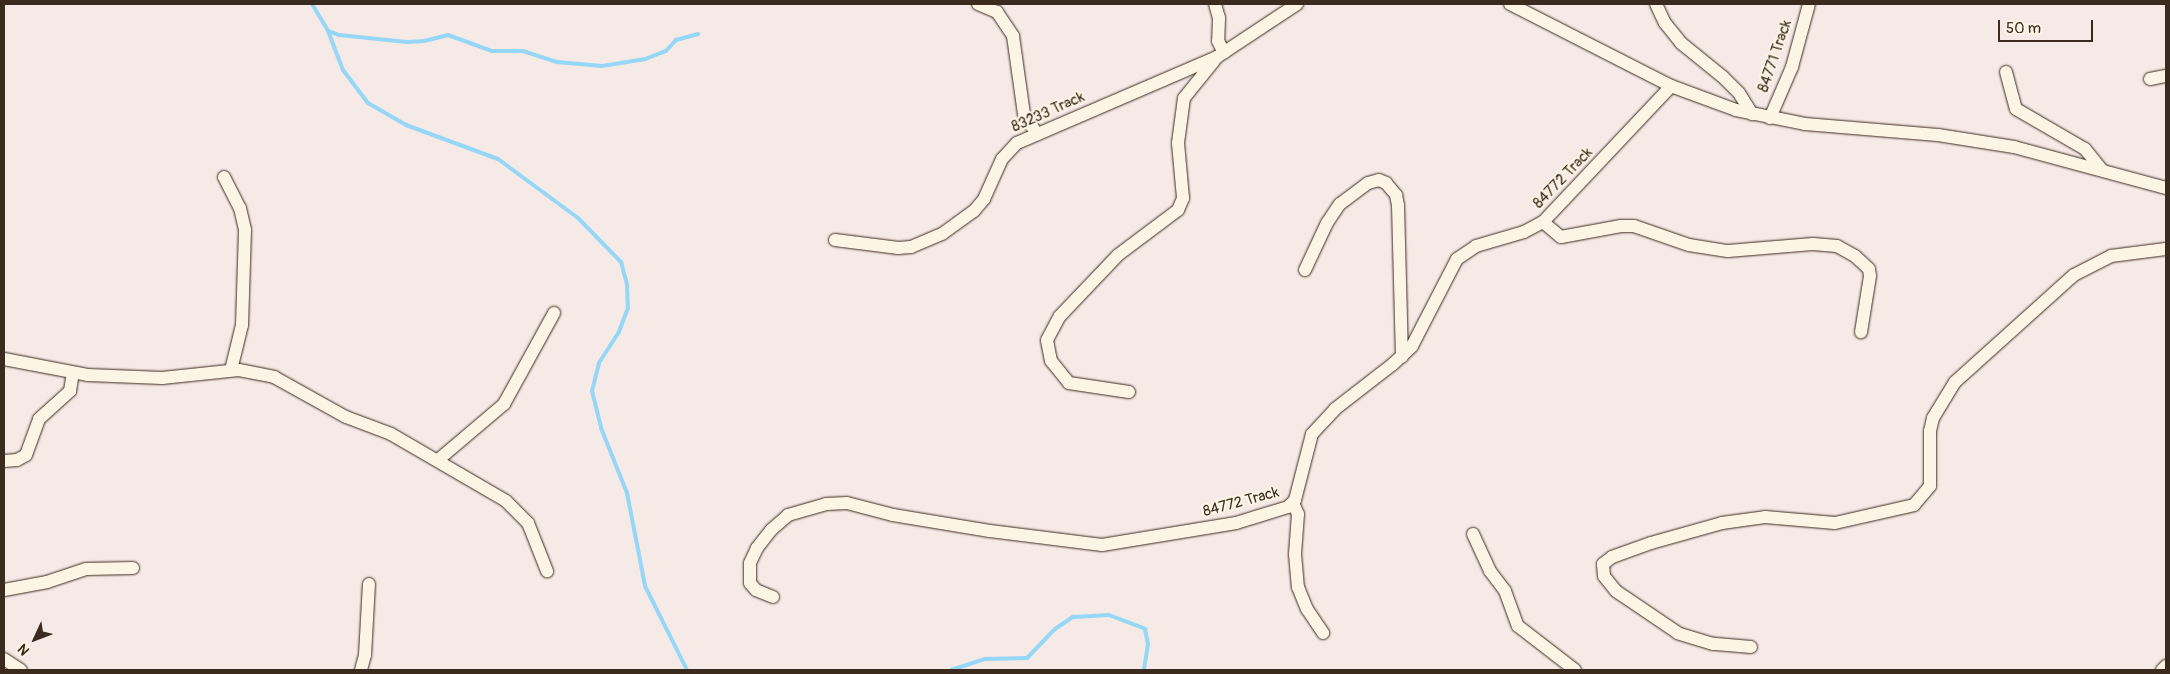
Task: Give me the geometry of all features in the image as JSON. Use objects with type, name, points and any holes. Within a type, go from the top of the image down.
[{"type":"street","points":[[978,4],[997,12],[1013,36],[1024,114],[1036,134]]},
{"type":"street","points":[[1129,392],[1069,384],[1051,360],[1047,340],[1060,316],[1118,255],[1178,210],[1183,198],[1178,143],[1184,98],[1198,76],[1220,55],[1218,41],[1219,18],[1215,4]]},
{"type":"street","name":"83233 Track","points":[[835,240],[898,248],[911,247],[942,234],[974,211],[984,199],[1009,149],[1036,134],[1220,55],[1296,4]]},
{"type":"street","points":[[1510,4],[1670,86],[1752,114],[1770,118],[1972,140],[2045,154],[2166,188]]},
{"type":"street","points":[[1656,4],[1665,23],[1681,43],[1728,82],[1752,114]]},
{"type":"street","name":"84771 Track","points":[[1770,118],[1792,67],[1809,4]]},
{"type":"street","points":[[2006,72],[2016,109],[2085,149],[2102,170]]},
{"type":"street","points":[[2150,79],[2166,76]]},
{"type":"street","name":"84772 Track","points":[[773,597],[756,590],[750,583],[750,562],[770,530],[788,515],[826,504],[847,503],[893,515],[990,531],[1116,545],[1236,523],[1282,510],[1293,503],[1312,434],[1335,409],[1402,356],[1420,334],[1457,259],[1476,246],[1524,232],[1543,222],[1670,86]]},
{"type":"street","points":[[224,177],[240,208],[246,230],[242,325],[231,370]]},
{"type":"street","points":[[1305,270],[1327,223],[1340,204],[1368,183],[1379,180],[1386,183],[1396,195],[1398,205],[1402,356]]},
{"type":"street","points":[[1543,222],[1561,238],[1634,226],[1689,245],[1728,252],[1813,244],[1837,246],[1855,256],[1869,269],[1861,332]]},
{"type":"street","points":[[1751,647],[1713,644],[1678,633],[1616,591],[1604,576],[1604,564],[1612,557],[1651,543],[1722,523],[1765,517],[1836,523],[1914,505],[1930,486],[1930,431],[1933,418],[1956,382],[2074,275],[2112,256],[2166,249]]},
{"type":"street","points":[[438,460],[504,404],[554,313]]},
{"type":"street","points":[[4,359],[73,374],[162,378],[231,370],[274,377],[327,408],[391,434],[496,494],[518,511],[535,534],[548,571]]},
{"type":"street","points":[[4,461],[17,460],[26,455],[39,419],[70,390],[73,374]]},
{"type":"street","points":[[1293,503],[1298,514],[1295,554],[1298,587],[1307,609],[1322,633]]},
{"type":"street","points":[[1473,534],[1490,571],[1505,591],[1518,626],[1575,670]]},
{"type":"street","points":[[4,590],[47,582],[86,569],[133,568]]},
{"type":"street","points":[[361,670],[365,655],[369,584]]},
{"type":"street","points":[[4,659],[21,670]]},
{"type":"street","points":[[2162,670],[2166,666]]},
{"type":"waterway","points":[[312,4],[328,31],[343,70],[368,103],[406,125],[498,159],[578,218],[621,262],[627,285],[628,308],[619,332],[599,363],[592,391],[601,428],[627,493],[645,586],[687,670]]},
{"type":"waterway","points":[[328,31],[339,35],[407,42],[424,41],[448,35],[492,51],[523,51],[557,62],[602,66],[645,59],[666,51],[676,40],[698,34]]},
{"type":"waterway","points":[[951,670],[985,659],[1027,658],[1055,629],[1073,617],[1109,615],[1145,629],[1148,644],[1144,670]]}]
